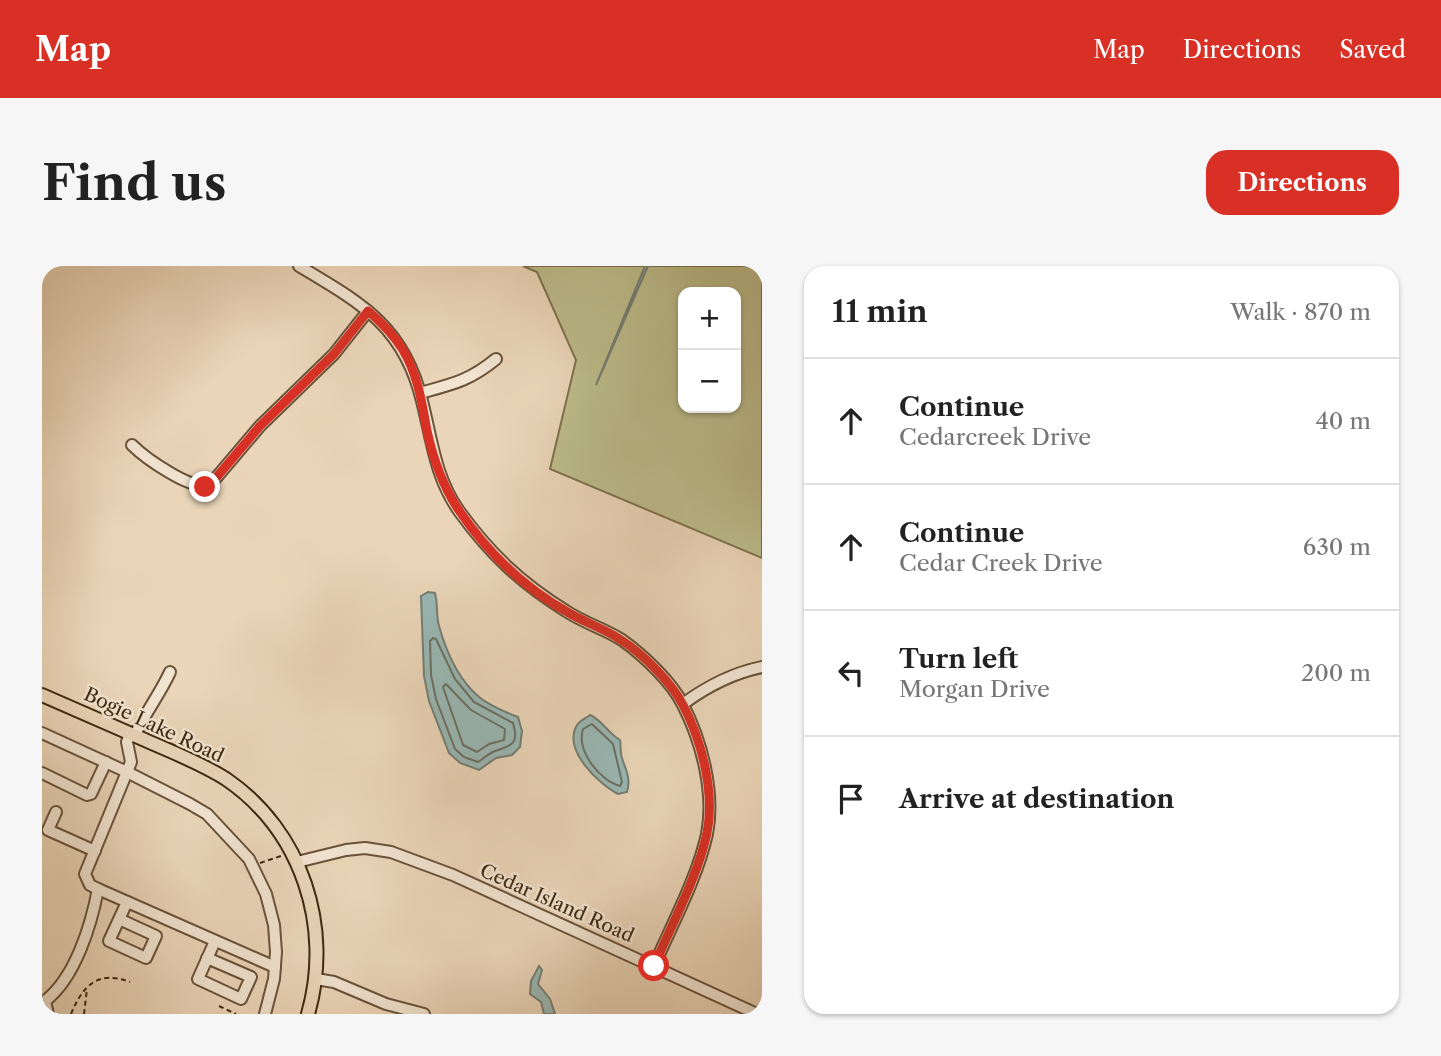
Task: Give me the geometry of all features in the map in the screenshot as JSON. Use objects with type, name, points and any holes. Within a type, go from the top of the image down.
[{"type":"main road","name":"Bogie Lake Road","points":[[42,695],[198,764],[232,784],[266,816],[295,857],[310,894],[317,944],[316,979],[308,1014]]},
{"type":"street","points":[[299,266],[358,302],[384,326],[403,350],[420,393],[440,475],[457,507],[484,545],[516,576],[568,612],[622,640],[664,678],[683,704],[699,745],[708,790],[707,833],[691,879],[654,966]]},
{"type":"street","points":[[132,446],[144,457],[201,486],[210,485],[260,426],[334,354],[368,311]]},
{"type":"street","points":[[420,393],[462,382],[477,375],[496,359]]},
{"type":"street","points":[[683,704],[741,671],[762,667]]},
{"type":"street","points":[[170,672],[162,691],[127,742],[131,762],[85,874],[90,885],[98,889],[275,967]]},
{"type":"street","points":[[42,733],[127,772],[207,814],[241,850],[266,894],[274,925],[275,967],[272,992],[265,1014]]},
{"type":"street","points":[[42,773],[88,795],[91,794],[106,762]]},
{"type":"street","points":[[56,812],[48,830],[95,850]]},
{"type":"street","name":"Cedar Island Road","points":[[295,857],[365,848],[391,852],[418,861],[757,1014]]},
{"type":"street","points":[[48,1014],[43,999],[57,991],[67,978],[93,914],[98,889]]},
{"type":"street","points":[[119,919],[127,902]]},
{"type":"street","points":[[207,958],[251,977],[242,999],[198,979],[207,958],[215,941]]},
{"type":"street","points":[[316,979],[334,982],[386,1004],[424,1014]]},
{"type":"path","points":[[252,866],[295,857]]},
{"type":"path","points":[[71,1014],[87,988],[95,981],[115,977],[130,982]]},
{"type":"path","points":[[84,1014],[87,988]]},
{"type":"path","points":[[219,1006],[236,1014]]},
{"type":"green space","points":[[523,266],[762,266],[762,558],[550,469],[576,360],[537,272]]},
{"type":"water","points":[[645,266],[648,266],[596,385]]},
{"type":"water","points":[[428,592],[435,593],[442,636],[449,655],[465,682],[483,700],[518,717],[522,731],[520,747],[512,755],[496,758],[479,770],[460,763],[449,753],[429,701],[424,676],[421,596]]},
{"type":"water","points":[[590,715],[620,740],[621,756],[628,779],[627,792],[618,794],[601,783],[578,755],[574,735],[578,724]]},
{"type":"water","points":[[539,966],[542,970],[538,984],[550,999],[555,1014],[544,1014],[541,1002],[530,994],[531,981]]},
{"type":"route","points":[[205,487],[210,485],[260,426],[334,354],[368,311],[384,326],[403,350],[415,377],[440,475],[457,507],[484,545],[516,576],[568,612],[622,640],[664,678],[683,704],[699,745],[708,790],[707,833],[691,879],[654,966]]}]
